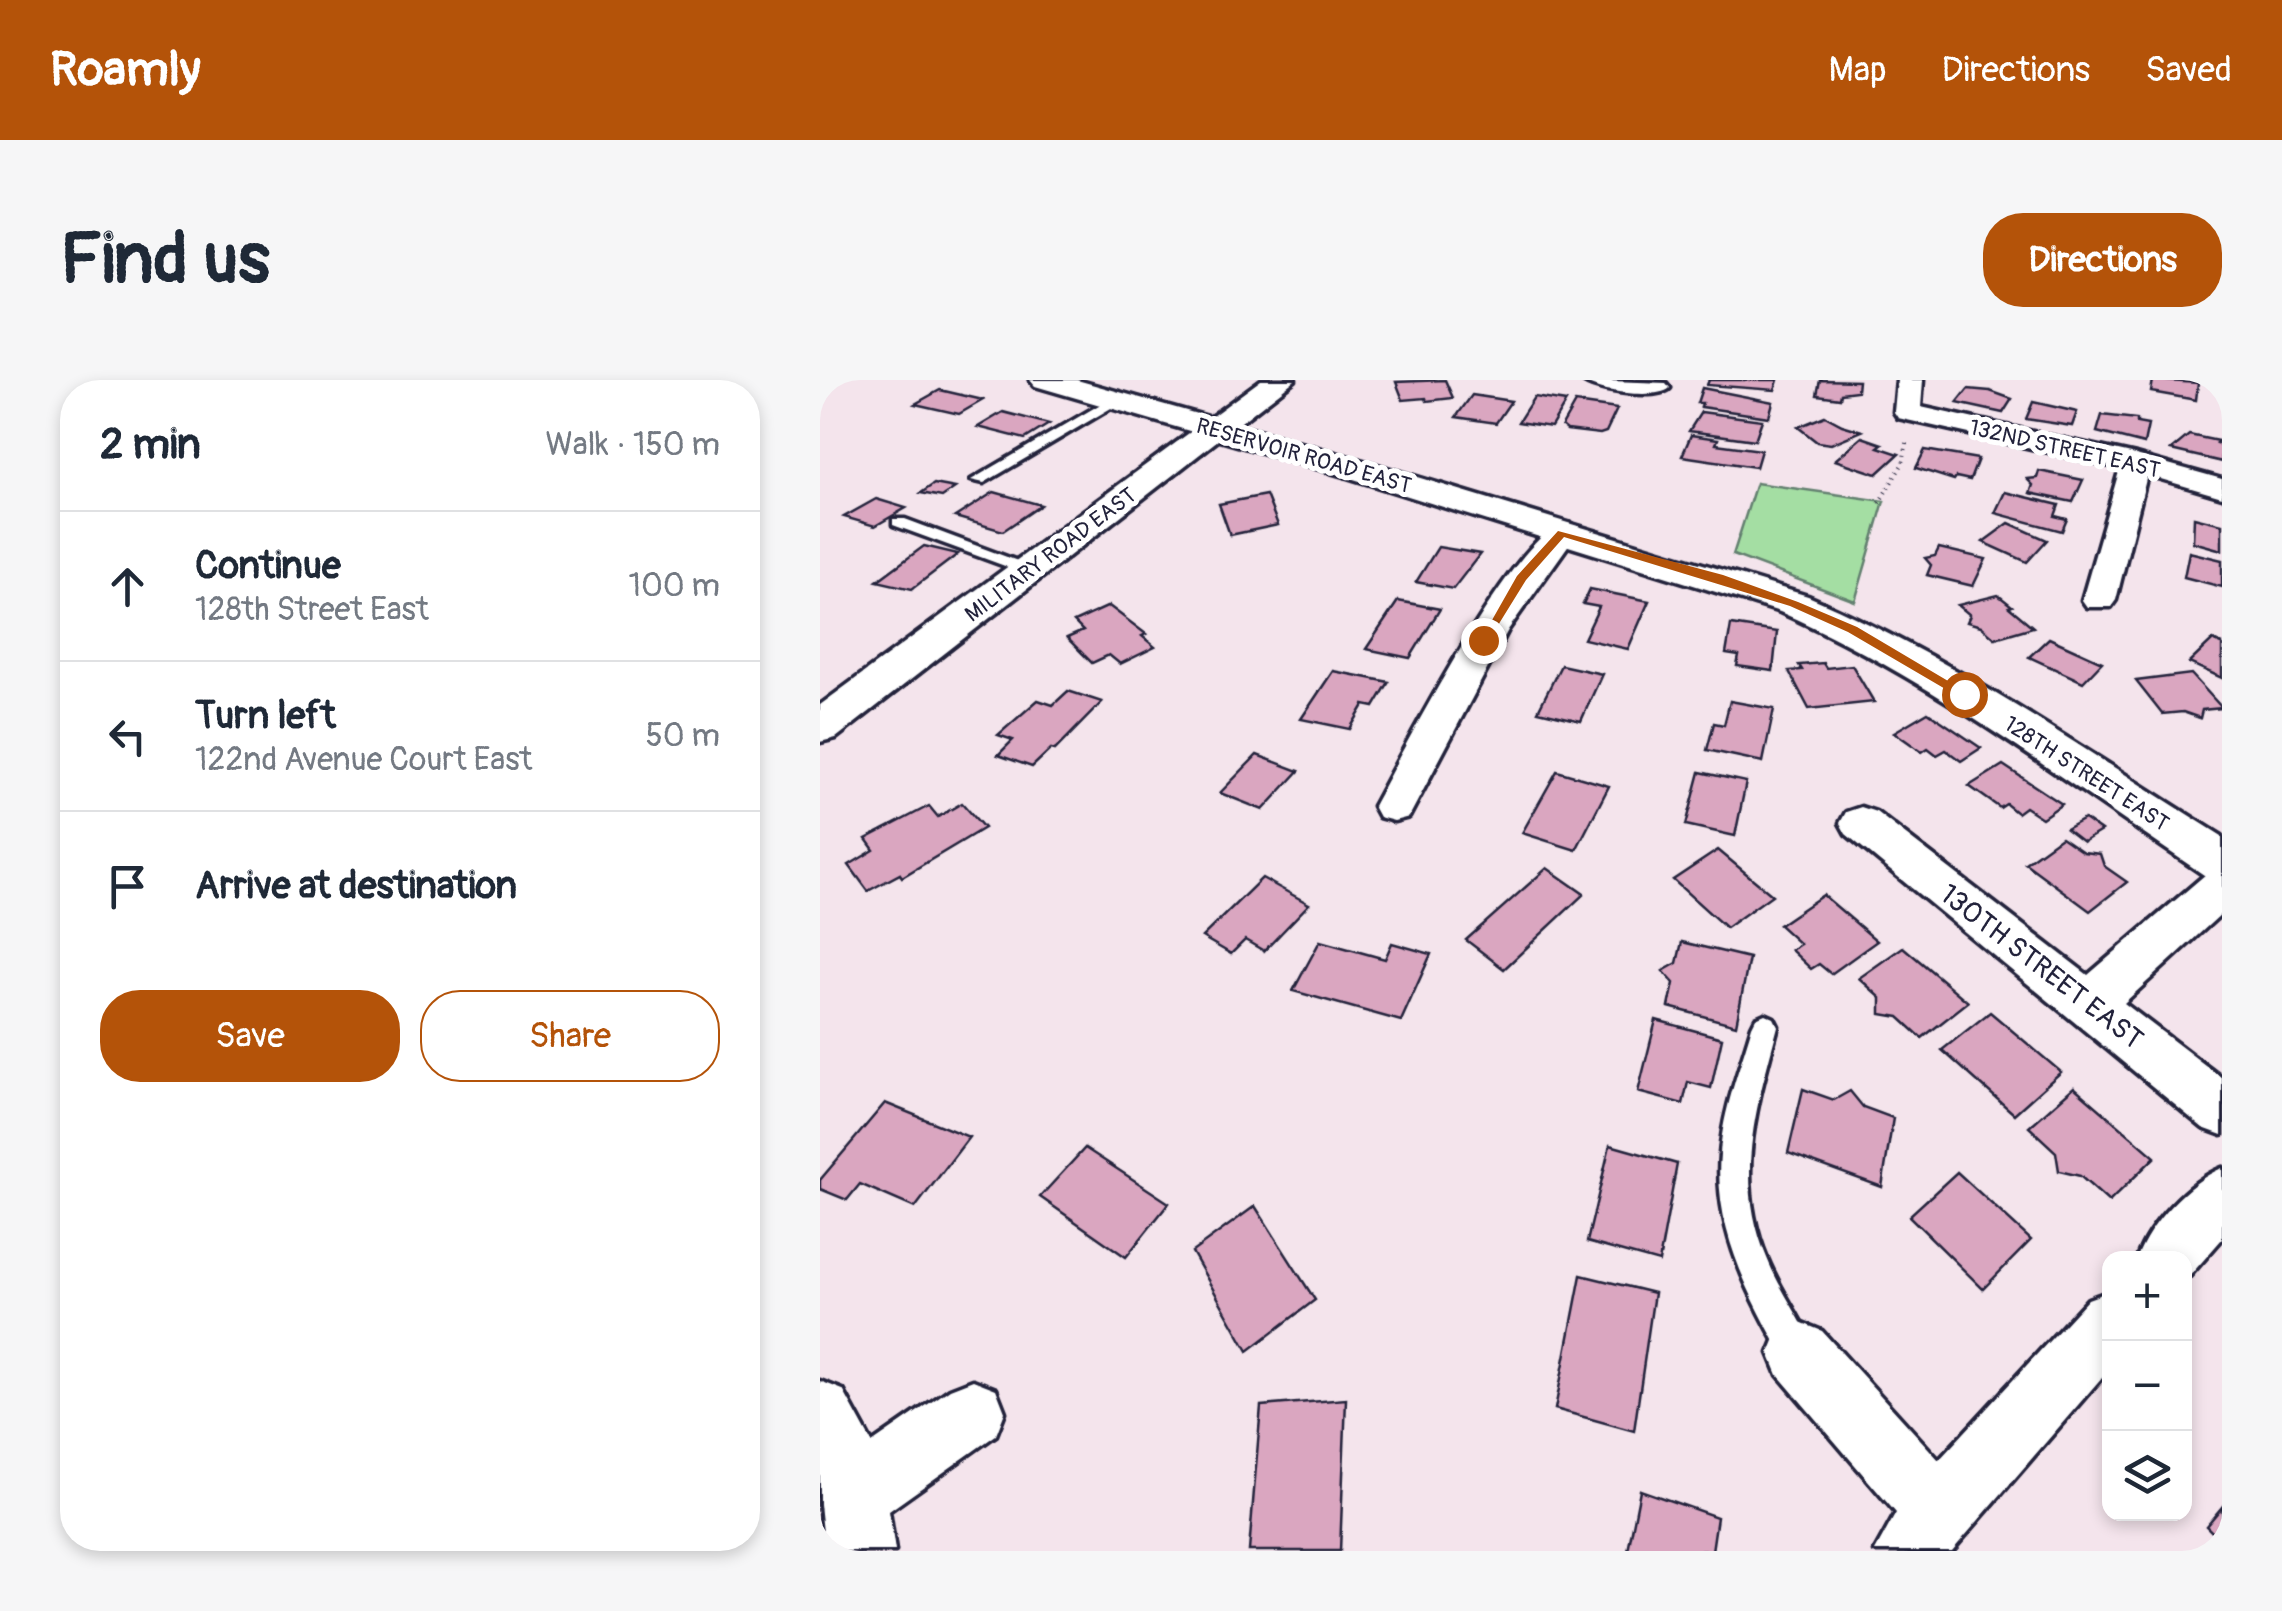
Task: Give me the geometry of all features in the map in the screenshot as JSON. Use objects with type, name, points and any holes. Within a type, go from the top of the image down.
[{"type":"street","name":"RESERVOIR ROAD EAST","points":[[1045,380],[1218,428],[1562,533]]},
{"type":"street","name":"MILITARY ROAD EAST","points":[[820,727],[1280,380]]},
{"type":"street","points":[[1595,380],[1659,384],[1644,414]]},
{"type":"street","points":[[1908,424],[1910,380]]},
{"type":"street","name":"132ND STREET EAST","points":[[1908,424],[2136,463],[2222,488]]},
{"type":"street","points":[[2098,600],[2136,463]]},
{"type":"street","points":[[1394,806],[1483,640],[1521,578],[1562,533]]},
{"type":"street","name":"128TH STREET EAST","points":[[1562,533],[1719,578],[1852,630],[1964,694],[2222,862]]},
{"type":"street","name":"130TH STREET EAST","points":[[1860,823],[2222,1110]]},
{"type":"street","points":[[2090,1003],[2222,886]]},
{"type":"street","points":[[2172,1251],[2222,1196]]},
{"type":"street","points":[[1800,1354],[1924,1531],[2102,1330]]},
{"type":"street","points":[[856,1524],[973,1412]]},
{"type":"street","points":[[820,1413],[844,1456],[856,1524]]},
{"type":"lane","points":[[979,480],[1116,400]]},
{"type":"lane","points":[[899,522],[1030,569]]},
{"type":"lane","points":[[1765,1026],[1734,1154],[1735,1192],[1741,1230],[1759,1283],[1800,1354]]},
{"type":"path","points":[[1879,503],[1903,463],[1908,424]]},
{"type":"green space","points":[[1756,483],[1884,501],[1855,601],[1733,555]]},
{"type":"building","points":[[1445,380],[1453,398],[1427,401],[1403,400],[1396,382]]},
{"type":"building","points":[[1709,380],[1778,380],[1775,390],[1707,385]]},
{"type":"building","points":[[1820,380],[1858,381],[1857,391],[1841,393],[1840,398],[1817,395]]},
{"type":"building","points":[[2153,380],[2198,383],[2196,400],[2151,392]]},
{"type":"building","points":[[1702,388],[1773,402],[1769,417],[1701,407],[1702,403],[1697,403]]},
{"type":"building","points":[[1968,389],[2012,399],[2003,413],[1957,403]]},
{"type":"building","points":[[940,390],[983,400],[959,414],[915,404]]},
{"type":"building","points":[[1472,395],[1511,401],[1496,423],[1456,417]]},
{"type":"building","points":[[1534,397],[1566,402],[1551,427],[1518,422]]},
{"type":"building","points":[[2033,402],[2077,412],[2072,426],[2026,419]]},
{"type":"building","points":[[1575,403],[1617,409],[1606,432],[1567,430],[1562,426]]},
{"type":"building","points":[[1003,412],[1049,424],[1025,439],[978,427]]},
{"type":"building","points":[[1701,412],[1762,420],[1755,440],[1689,431]]},
{"type":"building","points":[[2102,415],[2137,419],[2137,423],[2148,425],[2144,444],[2097,432]]},
{"type":"building","points":[[1825,416],[1862,431],[1831,444],[1817,442],[1798,427]]},
{"type":"building","points":[[1691,435],[1718,439],[1716,444],[1761,450],[1756,467],[1682,456]]},
{"type":"building","points":[[2189,435],[2218,441],[2222,462],[2171,450]]},
{"type":"building","points":[[1862,437],[1899,454],[1877,474],[1835,460]]},
{"type":"building","points":[[1925,450],[1978,459],[1970,480],[1954,480],[1916,468]]},
{"type":"building","points":[[2039,471],[2083,480],[2073,502],[2030,493],[2033,485],[2027,479],[2037,478]]},
{"type":"building","points":[[934,484],[955,488],[942,497],[921,493]]},
{"type":"building","points":[[994,492],[1041,505],[1003,531],[955,517]]},
{"type":"building","points":[[2005,492],[2059,505],[2055,516],[2067,519],[2062,531],[1995,513]]},
{"type":"building","points":[[1266,495],[1278,525],[1230,535],[1219,504]]},
{"type":"building","points":[[876,499],[906,508],[875,526],[844,517]]},
{"type":"building","points":[[2194,517],[2222,524],[2222,550],[2193,542]]},
{"type":"building","points":[[2009,523],[2047,540],[2027,562],[1983,542]]},
{"type":"building","points":[[924,546],[958,554],[912,589],[877,581]]},
{"type":"building","points":[[1438,547],[1480,554],[1453,589],[1416,582]]},
{"type":"building","points":[[1939,548],[1986,559],[1973,586],[1927,575],[1931,565],[1925,558],[1935,556]]},
{"type":"building","points":[[2189,552],[2222,560],[2222,587],[2184,577]]},
{"type":"building","points":[[1590,589],[1649,601],[1628,649],[1584,639],[1599,607],[1583,604]]},
{"type":"building","points":[[1998,595],[2033,627],[1995,638],[1981,626],[1967,622],[1970,615],[1958,605]]},
{"type":"building","points":[[1398,601],[1440,609],[1410,658],[1366,649]]},
{"type":"building","points":[[1109,606],[1146,634],[1142,636],[1155,647],[1120,664],[1109,655],[1092,663],[1067,638],[1083,631],[1074,622]]},
{"type":"building","points":[[1731,625],[1777,632],[1773,671],[1737,666],[1739,656],[1726,654]]},
{"type":"building","points":[[2049,638],[2102,662],[2083,682],[2029,657]]},
{"type":"building","points":[[2213,640],[2222,644],[2222,678],[2189,663]]},
{"type":"building","points":[[1823,663],[1826,668],[1852,665],[1874,702],[1809,709],[1789,671],[1802,670],[1799,665]]},
{"type":"building","points":[[1561,665],[1602,674],[1581,721],[1538,711]]},
{"type":"building","points":[[1333,671],[1389,682],[1374,707],[1364,705],[1350,729],[1301,719]]},
{"type":"building","points":[[2191,674],[2222,708],[2202,710],[2200,718],[2183,712],[2162,714],[2136,681]]},
{"type":"building","points":[[1068,691],[1102,702],[1055,750],[1051,749],[1032,767],[998,755],[1013,740],[998,735],[1038,700],[1053,705]]},
{"type":"building","points":[[1730,701],[1774,709],[1763,762],[1707,750],[1714,723],[1724,725]]},
{"type":"building","points":[[1928,712],[1981,748],[1961,761],[1946,750],[1937,755],[1928,748],[1922,752],[1894,732]]},
{"type":"building","points":[[1257,755],[1299,771],[1263,810],[1220,793]]},
{"type":"building","points":[[2003,765],[2062,804],[2042,818],[2025,807],[2017,813],[2006,804],[2000,808],[1969,786]]},
{"type":"building","points":[[1557,771],[1609,786],[1576,850],[1522,833]]},
{"type":"building","points":[[1700,772],[1746,782],[1735,836],[1686,825]]},
{"type":"building","points":[[962,803],[984,828],[902,877],[900,874],[868,891],[849,865],[874,850],[866,839],[929,806],[938,817]]},
{"type":"building","points":[[2084,819],[2101,831],[2083,842],[2066,829]]},
{"type":"building","points":[[2061,837],[2083,852],[2100,854],[2104,866],[2127,882],[2090,911],[2025,863]]},
{"type":"building","points":[[1718,850],[1772,895],[1726,928],[1673,880]]},
{"type":"building","points":[[1547,868],[1584,894],[1504,969],[1466,940]]},
{"type":"building","points":[[1262,878],[1309,904],[1264,951],[1245,940],[1231,954],[1202,937]]},
{"type":"building","points":[[1823,895],[1877,941],[1831,974],[1819,964],[1811,969],[1791,950],[1800,944],[1779,925]]},
{"type":"building","points":[[1320,941],[1385,959],[1392,943],[1431,954],[1401,1021],[1293,991]]},
{"type":"building","points":[[1682,942],[1749,958],[1736,1025],[1669,1007],[1674,983],[1663,971],[1677,963]]},
{"type":"building","points":[[1903,947],[1968,1002],[1922,1038],[1899,1017],[1881,1014],[1881,998],[1859,978]]},
{"type":"building","points":[[1990,1012],[2061,1072],[2014,1114],[1942,1050]]},
{"type":"building","points":[[1656,1020],[1722,1038],[1711,1088],[1688,1082],[1683,1104],[1638,1092]]},
{"type":"building","points":[[2074,1087],[2155,1157],[2109,1202],[2080,1176],[2059,1171],[2056,1152],[2029,1127]]},
{"type":"building","points":[[1803,1089],[1834,1100],[1850,1091],[1863,1107],[1893,1118],[1882,1187],[1788,1153]]},
{"type":"building","points":[[885,1103],[969,1137],[915,1208],[860,1184],[847,1200],[820,1189],[820,1180]]},
{"type":"building","points":[[1610,1145],[1677,1164],[1659,1262],[1587,1242]]},
{"type":"building","points":[[1085,1148],[1169,1203],[1126,1257],[1040,1197]]},
{"type":"building","points":[[1957,1172],[2031,1240],[1983,1289],[1909,1216]]},
{"type":"building","points":[[1255,1206],[1315,1300],[1248,1351],[1192,1252]]},
{"type":"building","points":[[1581,1275],[1654,1293],[1634,1431],[1555,1409]]},
{"type":"building","points":[[1346,1399],[1340,1551],[1249,1551],[1261,1406]]},
{"type":"building","points":[[1640,1490],[1717,1517],[1712,1551],[1628,1551]]},
{"type":"building","points":[[2222,1507],[2222,1542],[2206,1526]]},
{"type":"route","points":[[1483,640],[1521,578],[1562,533],[1794,604],[1888,649],[1964,694]]}]
